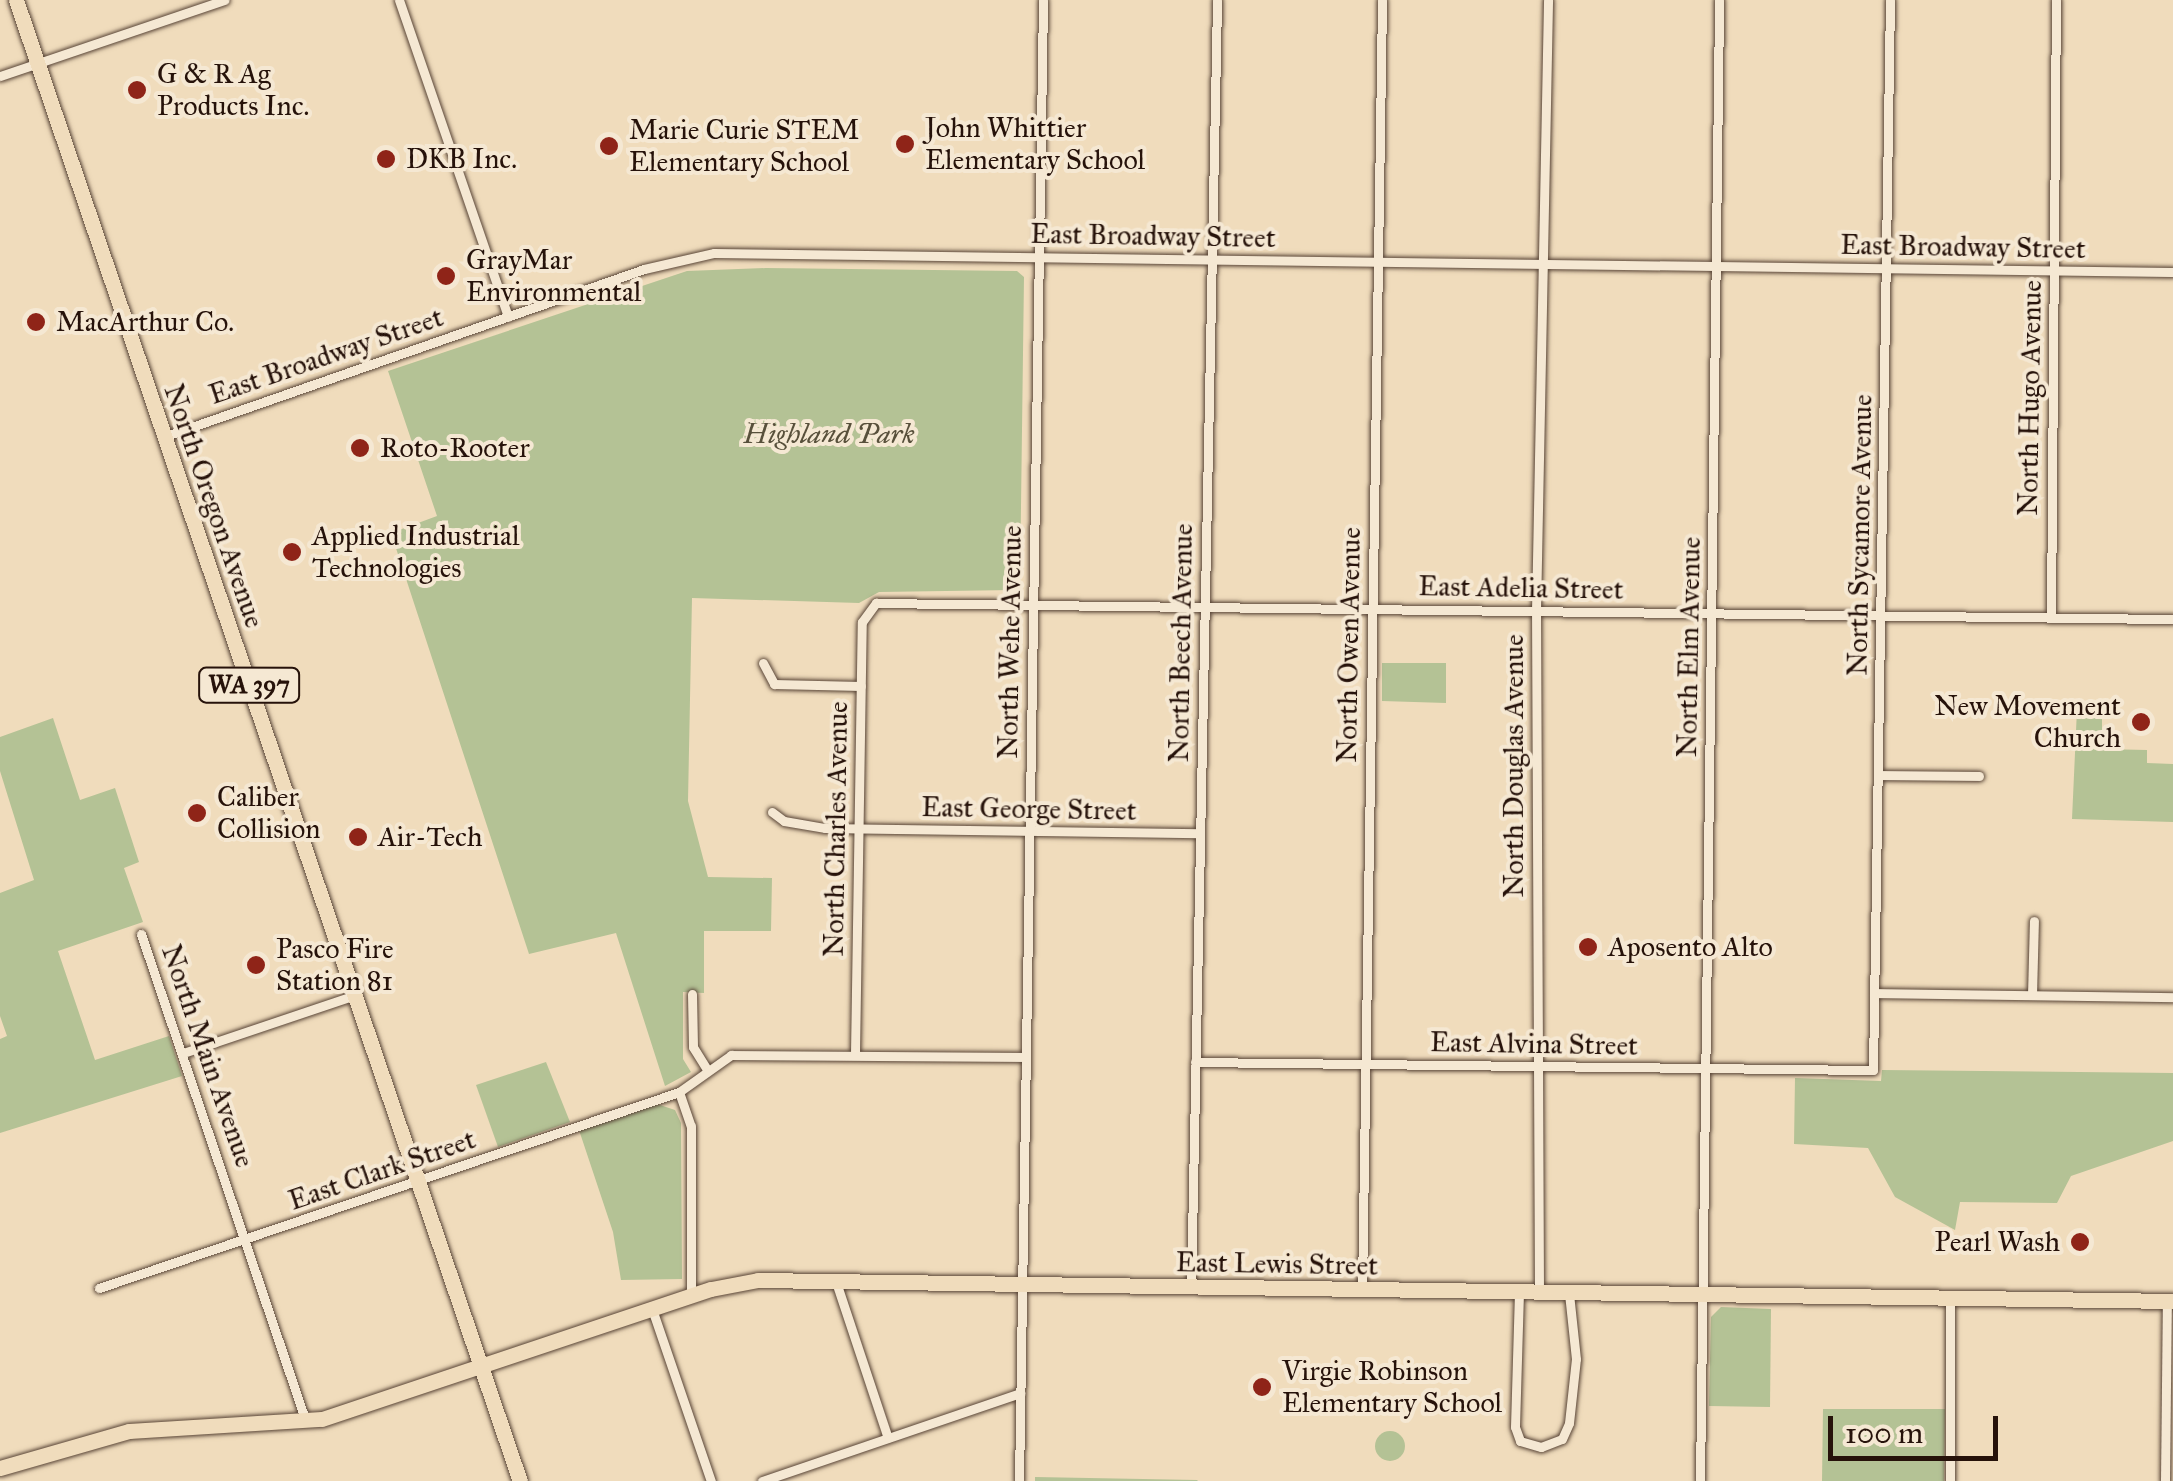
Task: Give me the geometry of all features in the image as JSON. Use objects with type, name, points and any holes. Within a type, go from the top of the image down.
[{"type":"main road","name":"North Oregon Avenue","points":[[16,0],[482,1369]]},
{"type":"main road","name":"East Lewis Street","points":[[0,1468],[62,1447],[153,1428],[306,1422],[482,1369],[690,1296],[745,1282],[2170,1301]]},
{"type":"main road","name":"WA 397","points":[[482,1369],[520,1481]]},
{"type":"street","points":[[0,76],[224,0]]},
{"type":"street","points":[[399,0],[508,317]]},
{"type":"street","name":"North Wehe Avenue","points":[[1020,1481],[1043,0]]},
{"type":"street","name":"North Beech Avenue","points":[[1191,1288],[1217,0]]},
{"type":"street","name":"North Owen Avenue","points":[[1362,1290],[1382,0]]},
{"type":"street","name":"North Douglas Avenue","points":[[1539,1292],[1536,611],[1548,0]]},
{"type":"street","name":"North Elm Avenue","points":[[1700,1481],[1719,0]]},
{"type":"street","name":"North Sycamore Avenue","points":[[1873,1070],[1890,0]]},
{"type":"street","name":"North Hugo Avenue","points":[[2050,618],[2056,0]]},
{"type":"street","name":"East Broadway Street","points":[[164,436],[670,261],[714,253],[2173,272]]},
{"type":"street","name":"East Adelia Street","points":[[869,606],[1033,604],[2173,619]]},
{"type":"street","name":"North Charles Avenue","points":[[856,1054],[862,622],[869,606]]},
{"type":"street","points":[[763,663],[774,684],[861,686]]},
{"type":"street","points":[[1879,775],[1980,776]]},
{"type":"street","name":"East George Street","points":[[772,812],[803,826],[857,829],[1200,833]]},
{"type":"street","points":[[2032,995],[2034,921]]},
{"type":"street","name":"North Main Avenue","points":[[141,934],[306,1422]]},
{"type":"street","points":[[1874,993],[2173,997]]},
{"type":"street","points":[[692,994],[693,1047],[707,1069]]},
{"type":"street","points":[[183,1053],[355,995]]},
{"type":"street","points":[[690,1296],[691,1126],[679,1092],[707,1069],[744,1053],[1025,1057]]},
{"type":"street","name":"East Alvina Street","points":[[1195,1062],[1873,1070]]},
{"type":"street","name":"East Clark Street","points":[[99,1288],[679,1092]]},
{"type":"street","points":[[836,1282],[888,1438]]},
{"type":"street","points":[[1519,1292],[1514,1427],[1520,1442],[1541,1447],[1562,1439],[1569,1423],[1576,1360],[1569,1293]]},
{"type":"street","points":[[1950,1298],[1950,1481]]},
{"type":"street","points":[[2165,1481],[2170,1301]]},
{"type":"street","points":[[652,1309],[711,1481]]},
{"type":"street","points":[[762,1481],[1020,1393]]},
{"type":"green space","name":"Highland Park","points":[[687,271],[1017,271],[1024,277],[1020,583],[1013,590],[879,592],[859,603],[692,598],[688,801],[708,877],[772,878],[771,931],[704,931],[704,993],[683,992],[683,1059],[691,1072],[665,1086],[616,933],[529,954],[391,533],[437,516],[388,371]]},
{"type":"green space","points":[[1382,663],[1446,663],[1446,703],[1382,701]]},
{"type":"green space","points":[[2077,709],[2102,709],[2102,749],[2147,750],[2147,763],[2173,764],[2173,822],[2072,819]]},
{"type":"green space","points":[[53,718],[80,800],[115,788],[139,862],[124,868],[143,922],[58,951],[95,1060],[169,1036],[182,1076],[0,1133],[0,1039],[7,1036],[0,1016],[0,893],[34,880],[0,771],[0,737]]},
{"type":"green space","points":[[546,1062],[570,1122],[498,1147],[476,1085]]},
{"type":"green space","points":[[1882,1070],[2173,1073],[2173,1141],[2071,1176],[2057,1203],[1960,1202],[1955,1230],[1895,1197],[1868,1148],[1794,1144],[1795,1078],[1881,1081]]},
{"type":"green space","points":[[657,1104],[675,1110],[681,1123],[682,1279],[621,1280],[613,1232],[579,1130]]},
{"type":"green space","points":[[1721,1307],[1771,1309],[1770,1407],[1709,1406],[1711,1317]]},
{"type":"green space","points":[[1823,1409],[1945,1409],[1944,1481],[1822,1481]]},
{"type":"green space","points":[[1390,1431],[1401,1435],[1405,1446],[1401,1457],[1390,1461],[1379,1457],[1375,1446],[1379,1435]]},
{"type":"green space","points":[[1035,1477],[1197,1480],[1198,1481],[1035,1481]]},
{"type":"place","name":"G & R Ag Products Inc.","points":[[137,90]]},
{"type":"place","name":"John Whittier Elementary School","points":[[905,144]]},
{"type":"place","name":"Marie Curie STEM Elementary School","points":[[609,146]]},
{"type":"place","name":"DKB Inc.","points":[[386,159]]},
{"type":"place","name":"GrayMar Environmental","points":[[446,276]]},
{"type":"place","name":"MacArthur Co.","points":[[36,322]]},
{"type":"place","name":"Roto-Rooter","points":[[360,448]]},
{"type":"place","name":"Applied Industrial Technologies","points":[[292,552]]},
{"type":"place","name":"New Movement Church","points":[[2141,722]]},
{"type":"place","name":"Caliber Collision","points":[[197,813]]},
{"type":"place","name":"Air-Tech","points":[[358,837]]},
{"type":"place","name":"Aposento Alto","points":[[1588,947]]},
{"type":"place","name":"Pasco Fire Station 81","points":[[256,965]]},
{"type":"place","name":"Pearl Wash","points":[[2080,1242]]},
{"type":"place","name":"Virgie Robinson Elementary School","points":[[1262,1387]]}]
